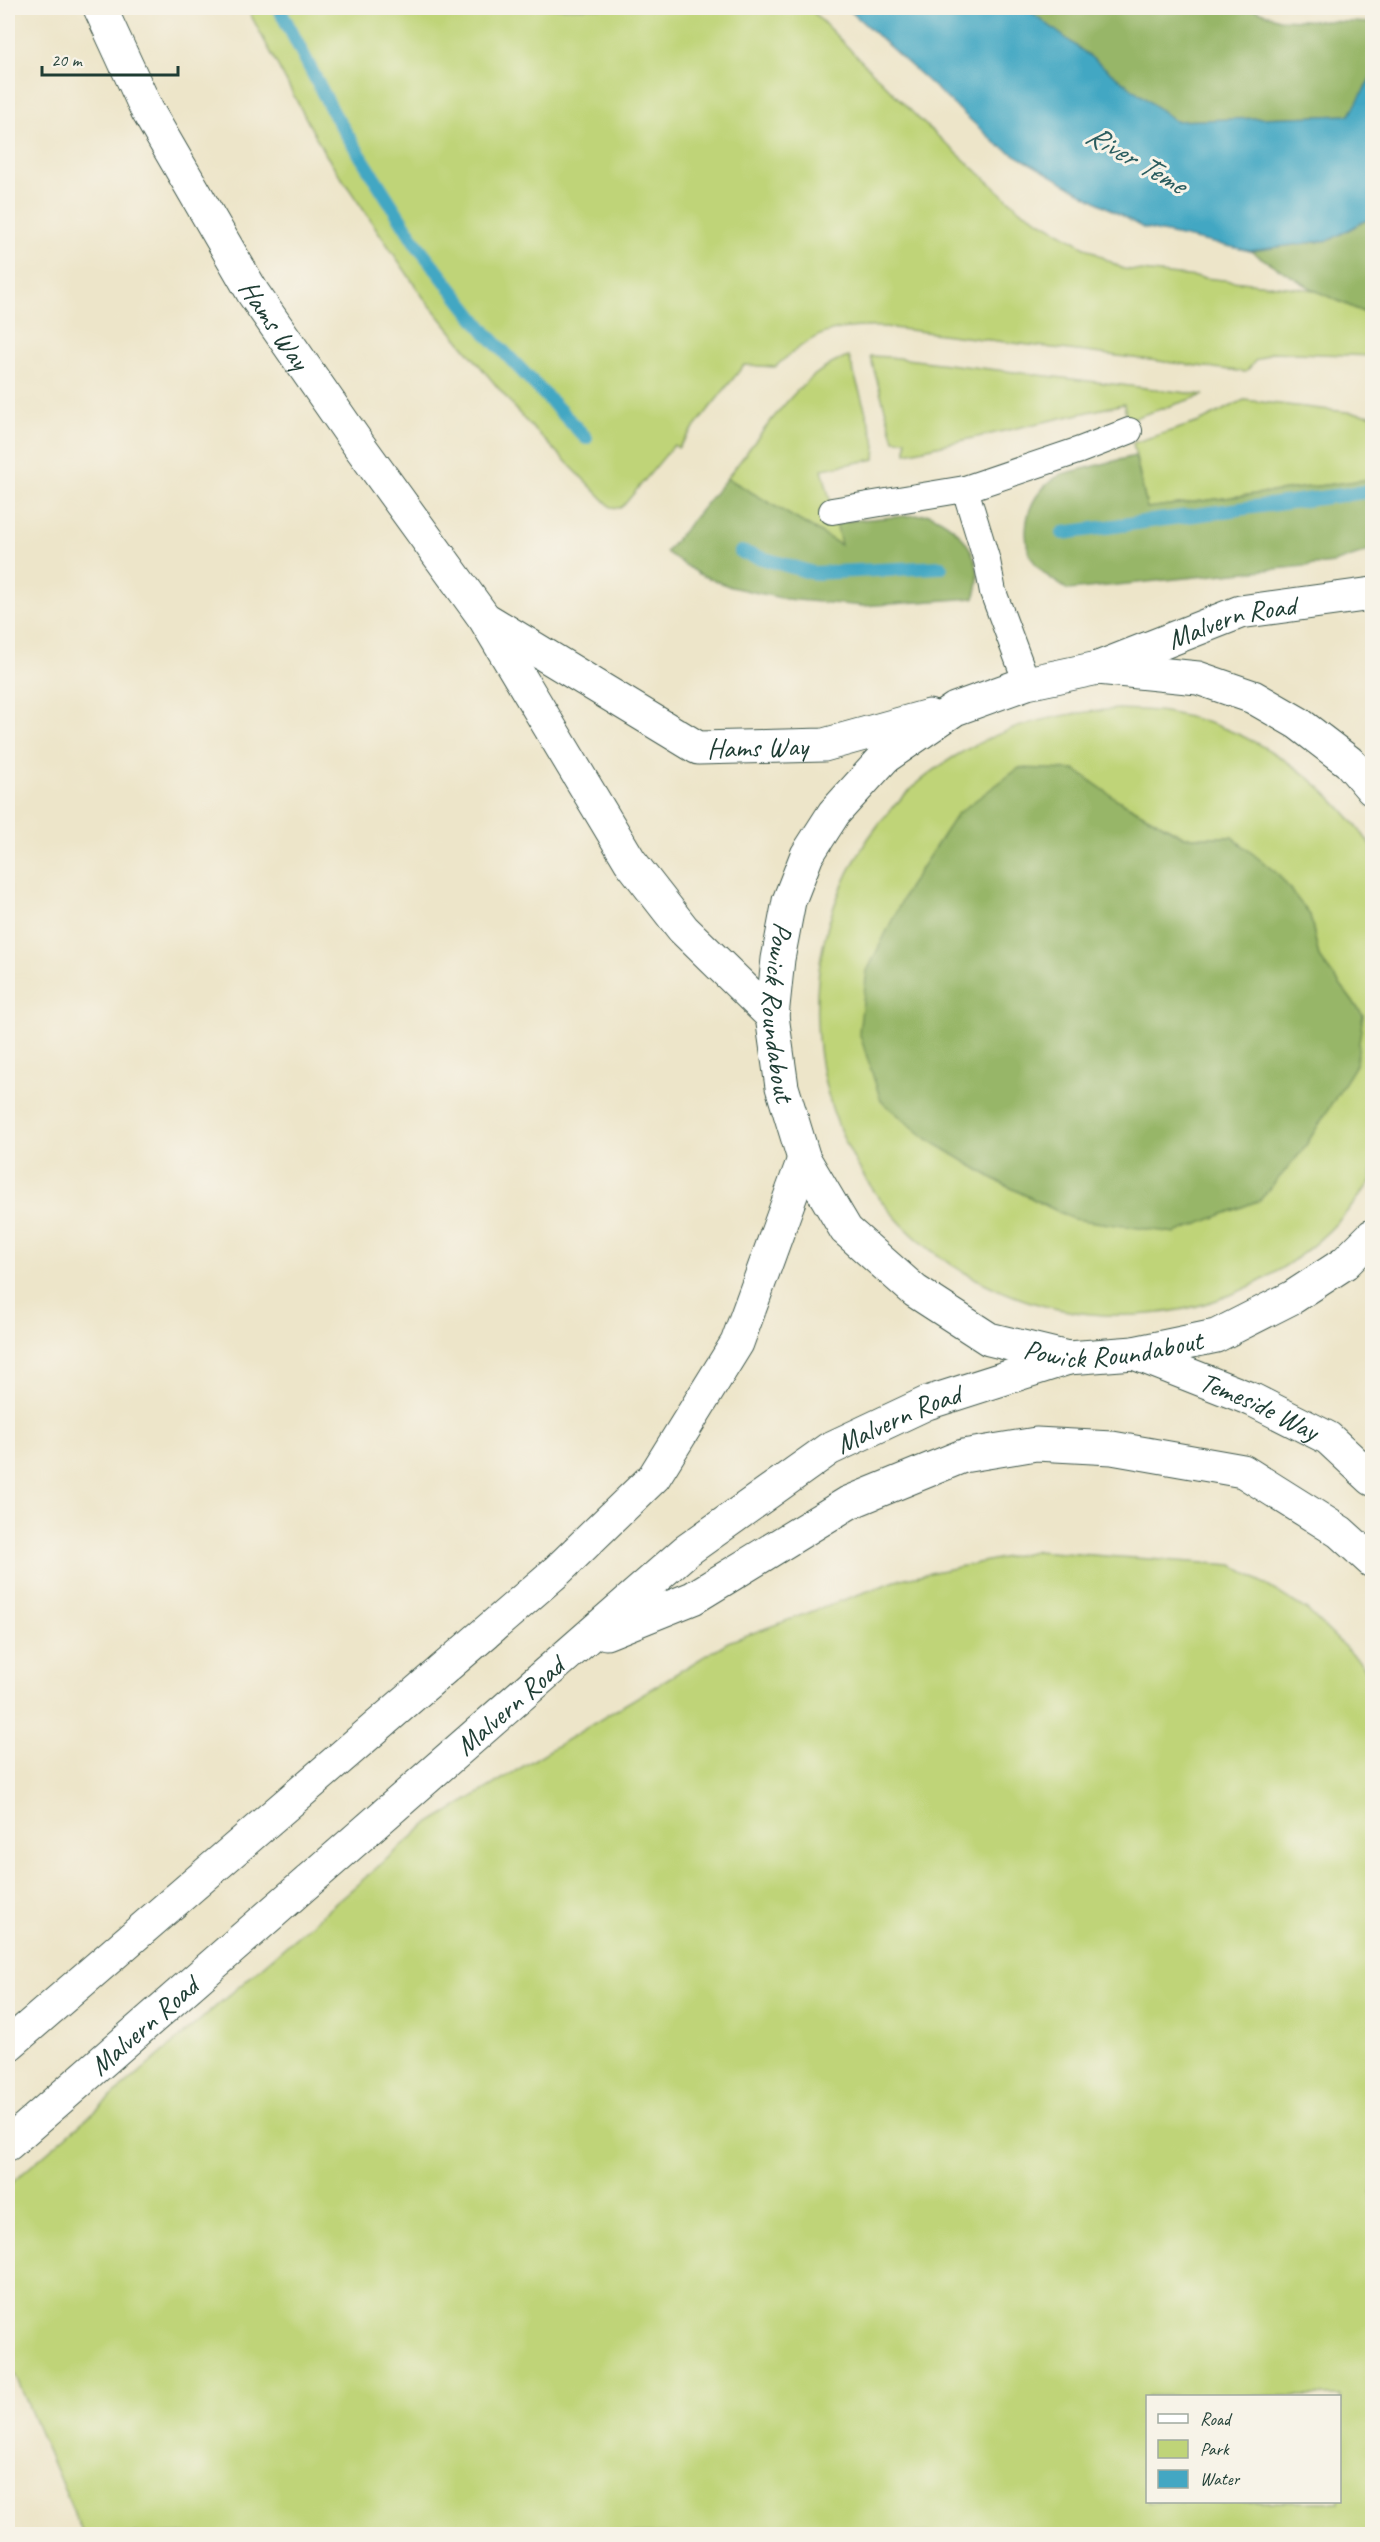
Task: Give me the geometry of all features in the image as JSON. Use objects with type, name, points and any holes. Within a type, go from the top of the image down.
[{"type":"main road","name":"Hams Way","points":[[100,8],[147,110],[253,293],[358,444],[485,619],[630,861],[683,929],[772,1016]]},
{"type":"main road","name":"Malvern Road","points":[[1098,668],[1240,612],[1372,594]]},
{"type":"main road","name":"Hams Way","points":[[485,619],[698,748],[824,745],[955,709]]},
{"type":"main road","name":"Powick Roundabout","points":[[1372,789],[1341,755],[1298,723],[1253,698],[1198,678],[1098,668],[1027,683],[955,709],[885,757],[834,813],[807,855],[789,901],[778,958],[772,1016],[782,1087],[804,1159],[846,1230],[915,1291],[989,1339],[1068,1358],[1134,1353],[1216,1336],[1293,1297],[1345,1263],[1372,1236]]},
{"type":"main road","points":[[8,2045],[557,1571],[654,1477],[737,1343],[804,1159]]},
{"type":"main road","name":"Temeside Way","points":[[1134,1353],[1253,1400],[1328,1438],[1372,1479]]},
{"type":"main road","name":"Malvern Road","points":[[8,2144],[686,1551],[829,1449],[927,1402],[1068,1358]]},
{"type":"main road","points":[[584,1641],[693,1598],[848,1503],[963,1456],[1036,1444],[1113,1449],[1243,1471],[1340,1532],[1372,1562]]},
{"type":"lane","points":[[832,511],[965,489],[1129,431]]},
{"type":"lane","points":[[965,489],[987,561],[993,592],[1027,683]]},
{"type":"green space","points":[[247,8],[809,8],[920,120],[1019,209],[1123,269],[1314,290],[1372,316],[1372,356],[1272,352],[1255,361],[1246,372],[885,327],[851,327],[813,338],[775,367],[744,365],[678,448],[674,445],[624,505],[620,508],[611,507],[523,418],[423,297],[324,152]]},
{"type":"green space","points":[[1026,8],[1250,8],[1279,19],[1372,23],[1372,75],[1351,115],[1175,121]]},
{"type":"green space","points":[[1372,217],[1372,316],[1314,290],[1250,251],[1330,240]]},
{"type":"green space","points":[[870,356],[1204,395],[1127,420],[1124,404],[906,453],[906,440],[894,440]]},
{"type":"green space","points":[[849,357],[876,445],[875,459],[822,469],[842,546],[727,478],[797,391],[831,364]]},
{"type":"green space","points":[[1244,400],[1372,415],[1372,479],[1147,508],[1133,443],[1199,422]]},
{"type":"green space","points":[[1135,456],[1147,508],[1372,479],[1372,550],[1334,563],[1068,590],[1044,573],[1030,554],[1026,534],[1028,515],[1035,498],[1046,485],[1062,474]]},
{"type":"green space","points":[[727,478],[841,545],[836,522],[929,514],[952,528],[969,547],[978,572],[974,598],[863,606],[786,599],[731,587],[699,574],[666,552]]},
{"type":"green space","points":[[1119,709],[1165,712],[1227,729],[1282,758],[1308,777],[1353,821],[1372,847],[1372,1179],[1329,1231],[1276,1272],[1246,1288],[1215,1300],[1183,1309],[1149,1314],[1100,1315],[1075,1312],[1052,1308],[1006,1293],[962,1271],[900,1222],[855,1161],[827,1091],[817,1017],[824,943],[849,872],[891,809],[952,758],[992,737],[1032,723]],"holes":[[[1075,770],[1118,800],[1185,837],[1232,837],[1310,915],[1319,957],[1363,1015],[1073,1219],[1001,1183],[927,1139]]]},
{"type":"green space","points":[[1019,768],[1075,770],[1118,800],[1184,837],[1232,837],[1279,875],[1310,915],[1319,957],[1363,1015],[1356,1065],[1303,1150],[1260,1200],[1175,1233],[1073,1219],[1001,1183],[927,1139],[881,1101],[859,1032],[867,971],[908,888],[957,814]]},
{"type":"green space","points":[[1035,1551],[1233,1565],[1307,1610],[1363,1665],[1372,1682],[1372,2534],[83,2534],[17,2379],[8,2363],[8,2186],[425,1826],[728,1642],[901,1579]]},
{"type":"water","name":"River Teme","points":[[847,8],[1026,8],[1175,121],[1350,115],[1372,75],[1372,217],[1330,240],[1250,251],[1143,228],[998,145]]},
{"type":"waterway","points":[[279,8],[334,114],[417,245],[486,333],[586,438]]},
{"type":"waterway","points":[[1063,533],[1372,491]]},
{"type":"waterway","points":[[741,552],[813,573],[941,567]]}]
